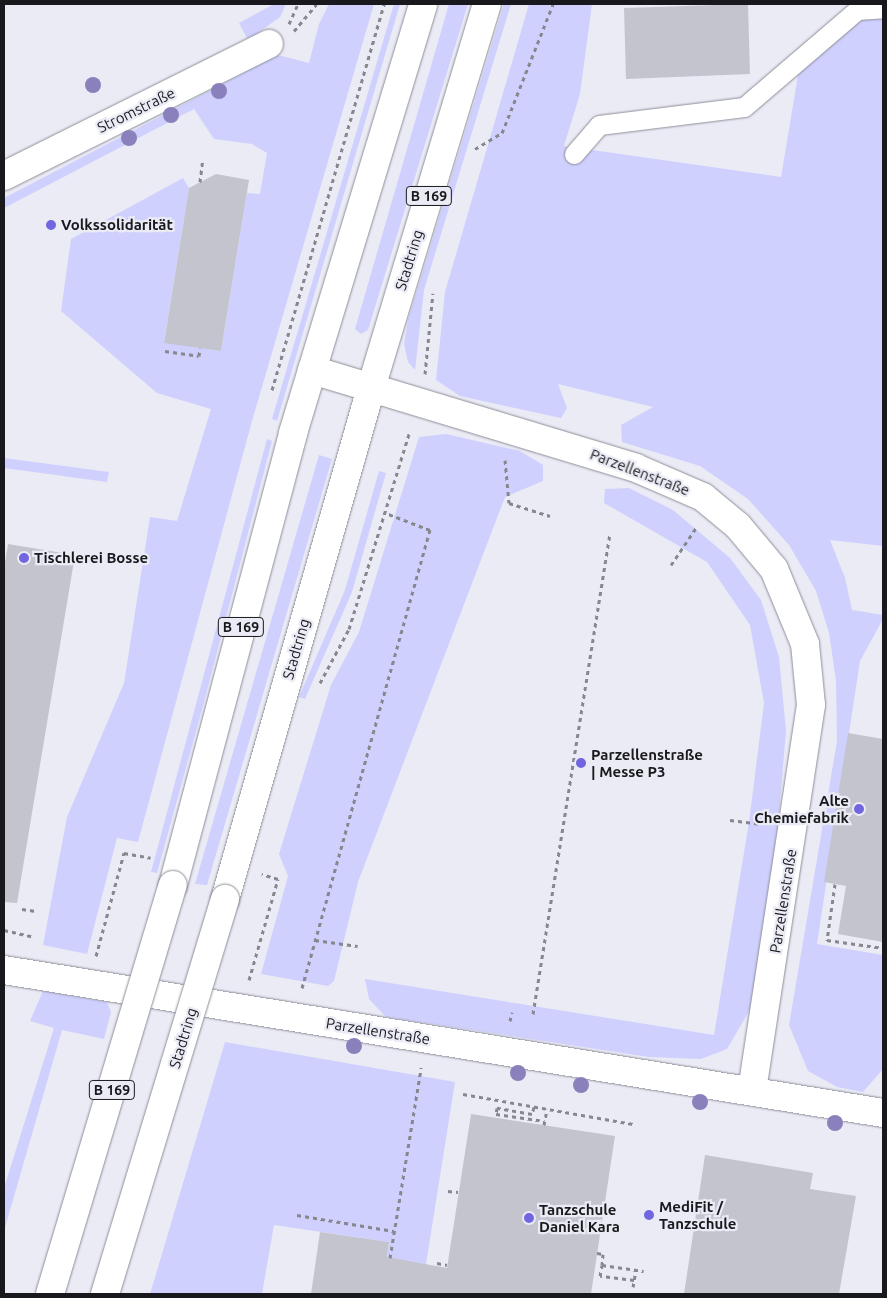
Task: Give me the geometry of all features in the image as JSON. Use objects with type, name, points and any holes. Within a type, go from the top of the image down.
[{"type":"main road","name":"B 169","points":[[50,1294],[173,885],[312,370],[423,4]]},
{"type":"main road","name":"Stadtring","points":[[105,1294],[225,899],[371,388],[487,4]]},
{"type":"main road","name":"Stromstraße","points":[[4,176],[269,44]]},
{"type":"main road","name":"Parzellenstraße","points":[[312,370],[525,432],[636,468],[703,497],[738,526],[774,569],[805,644],[811,705],[803,774],[752,1092]]},
{"type":"main road","name":"Parzellenstraße","points":[[4,970],[883,1114]]},
{"type":"lane","points":[[574,154],[599,125],[744,107],[856,10],[883,8]]},
{"type":"path","points":[[472,159],[474,150],[502,133],[554,4]]},
{"type":"path","points":[[200,182],[203,159]]},
{"type":"path","points":[[317,692],[349,629],[419,402],[427,365],[436,283]]},
{"type":"path","points":[[165,351],[199,356],[200,348]]},
{"type":"path","points":[[505,458],[509,503],[550,516]]},
{"type":"path","points":[[301,993],[430,530],[386,513]]},
{"type":"path","points":[[671,565],[697,527]]},
{"type":"path","points":[[533,1014],[610,535]]},
{"type":"path","points":[[730,820],[768,825]]},
{"type":"path","points":[[94,964],[124,853],[151,858]]},
{"type":"path","points":[[252,970],[278,879],[259,873],[262,864]]},
{"type":"path","points":[[835,884],[827,940],[883,948]]},
{"type":"path","points":[[22,909],[36,911]]},
{"type":"path","points":[[4,930],[31,936]]},
{"type":"path","points":[[315,940],[358,946]]},
{"type":"path","points":[[390,1258],[421,1068]]},
{"type":"path","points":[[463,1094],[634,1124]]},
{"type":"path","points":[[534,1107],[532,1114],[497,1108],[496,1114],[545,1123],[547,1109]]},
{"type":"path","points":[[448,1191],[458,1192]]},
{"type":"path","points":[[297,1215],[394,1232]]},
{"type":"path","points":[[597,1253],[603,1254],[600,1276],[634,1280]]},
{"type":"path","points":[[437,1263],[447,1265]]},
{"type":"path","points":[[602,1265],[644,1271]]},
{"type":"path","points":[[633,1287],[636,1270]]},
{"type":"shaded area","points":[[274,4],[286,4],[280,17],[248,40],[239,23]]},
{"type":"shaded area","points":[[329,4],[374,4],[252,421],[138,842],[117,838],[87,954],[43,945],[67,817],[124,683],[150,517],[177,521],[211,409],[157,393],[61,311],[71,239],[183,178],[189,188],[164,342],[221,351],[247,193],[260,194],[267,153],[252,144],[214,139],[194,109],[4,208],[4,198],[278,55],[309,63],[319,24]]},
{"type":"shaded area","points":[[394,4],[400,4],[277,421],[272,419]]},
{"type":"shaded area","points":[[449,4],[468,4],[368,330],[361,334],[355,329]]},
{"type":"shaded area","points":[[504,4],[511,4],[424,290],[415,370],[408,362],[404,344],[408,320]]},
{"type":"shaded area","points":[[529,4],[592,4],[580,94],[564,146],[781,177],[798,75],[856,16],[883,9],[883,546],[830,540],[845,578],[852,610],[883,615],[883,619],[860,661],[817,944],[883,955],[883,1069],[863,1092],[837,1087],[808,1071],[789,1025],[837,741],[836,680],[829,633],[816,591],[789,545],[748,499],[700,466],[622,442],[621,425],[653,407],[558,384],[567,408],[561,418],[460,396],[436,380],[445,292]]},
{"type":"shaded area","points":[[446,434],[520,451],[543,465],[543,481],[505,497],[358,882],[334,981],[328,986],[261,974],[288,876],[279,854],[331,685],[359,632],[419,437]]},
{"type":"shaded area","points":[[267,439],[272,441],[203,706],[157,873],[151,872]]},
{"type":"shaded area","points":[[319,455],[332,459],[207,885],[195,884]]},
{"type":"shaded area","points":[[4,458],[109,472],[107,482],[4,468]]},
{"type":"shaded area","points":[[379,471],[386,473],[352,592],[305,699],[299,697],[345,590]]},
{"type":"shaded area","points":[[629,488],[673,510],[730,558],[761,600],[779,657],[786,731],[778,827],[751,1008],[727,1049],[701,1059],[649,1057],[386,1017],[369,999],[365,979],[714,1035],[749,822],[764,703],[750,625],[707,562],[604,503],[605,489]]},
{"type":"shaded area","points":[[43,991],[107,1002],[111,1012],[104,1039],[62,1030],[4,1231],[4,1188],[54,1028],[30,1021]]},
{"type":"shaded area","points":[[225,1042],[455,1082],[426,1264],[387,1258],[389,1242],[274,1225],[262,1294],[150,1294]]},
{"type":"building","points":[[748,4],[750,74],[626,79],[624,8]]},
{"type":"building","points":[[216,174],[249,180],[221,351],[164,343],[189,188]]},
{"type":"building","points":[[8,544],[75,555],[17,903],[4,902],[4,568]]},
{"type":"building","name":"Alte Chemiefabrik","points":[[848,733],[883,739],[883,942],[838,934],[846,886],[824,882]]},
{"type":"building","name":"Tanzschule Daniel Kara","points":[[471,1114],[615,1136],[591,1294],[311,1294],[320,1232],[389,1242],[387,1257],[447,1268]]},
{"type":"building","points":[[705,1155],[813,1173],[810,1189],[856,1196],[839,1294],[684,1294]]},
{"type":"place","name":"Volkssolidarität","points":[[51,225]]},
{"type":"place","name":"Tischlerei Bosse","points":[[24,558]]},
{"type":"place","name":"Parzellenstraße | Messe P3","points":[[581,763]]},
{"type":"place","name":"Alte Chemiefabrik","points":[[859,809]]},
{"type":"place","name":"MediFit / Tanzschule","points":[[649,1215]]},
{"type":"place","name":"Tanzschule Daniel Kara","points":[[529,1218]]}]
